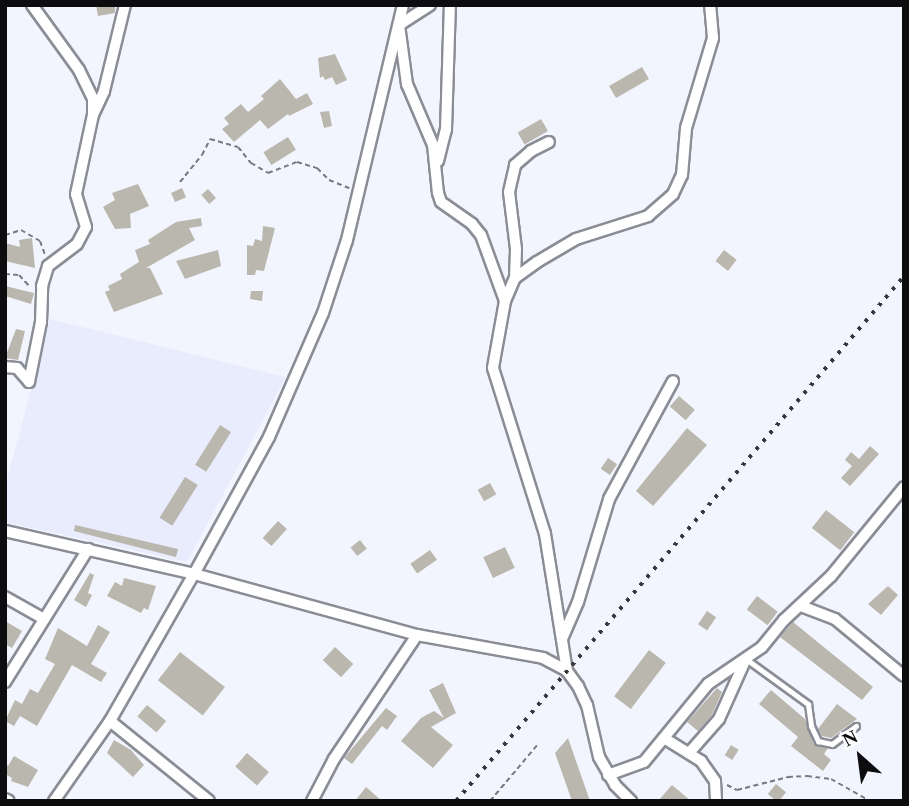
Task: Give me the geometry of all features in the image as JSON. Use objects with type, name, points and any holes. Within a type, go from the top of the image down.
[{"type":"street","points":[[5,367],[17,368],[29,382],[41,322],[41,298],[48,266],[77,244],[86,228],[76,194],[93,115],[93,99],[79,70],[32,5]]},
{"type":"street","points":[[93,115],[104,91],[125,5]]},
{"type":"street","points":[[54,801],[110,721],[269,437],[323,313],[360,190],[403,5]]},
{"type":"street","points":[[399,25],[430,5]]},
{"type":"street","points":[[437,164],[446,130],[450,5]]},
{"type":"street","points":[[515,278],[576,239],[648,216],[673,194],[682,175],[686,128],[713,38],[710,5]]},
{"type":"street","points":[[399,25],[407,84],[426,123],[437,164],[438,193],[442,202],[472,224],[481,235],[505,301]]},
{"type":"street","points":[[549,142],[531,151],[515,165],[509,192],[516,249],[515,278],[505,301],[493,368],[545,534],[567,671],[587,705],[599,757],[608,775],[632,801]]},
{"type":"street","points":[[562,639],[578,602],[608,499],[673,381]]},
{"type":"street","points":[[608,775],[644,762],[708,684],[746,659],[838,568],[904,487]]},
{"type":"street","points":[[5,531],[194,574],[417,635],[543,658],[567,671]]},
{"type":"street","points":[[5,682],[88,549]]},
{"type":"street","points":[[5,597],[44,619]]},
{"type":"street","points":[[802,606],[835,619],[904,676]]},
{"type":"street","points":[[312,801],[334,759],[417,635]]},
{"type":"street","points":[[689,753],[719,719],[746,659]]},
{"type":"street","points":[[110,721],[209,801]]},
{"type":"street","points":[[664,738],[701,761],[715,780],[716,801]]},
{"type":"lane","points":[[746,659],[807,704],[811,726],[818,741],[832,744],[856,726]]},
{"type":"path","points":[[180,182],[211,139],[238,147],[251,163],[268,173],[297,162],[317,168],[342,186],[360,190]]},
{"type":"path","points":[[5,235],[21,230],[40,241],[48,266]]},
{"type":"path","points":[[5,274],[19,275],[41,298]]},
{"type":"path","points":[[490,801],[538,743]]},
{"type":"path","points":[[717,780],[737,790],[788,777],[819,777],[852,788],[870,801]]},
{"type":"shaded area","points":[[50,319],[286,377],[187,562],[5,522],[5,487]]},
{"type":"building","points":[[96,5],[115,5],[115,13],[98,16]]},
{"type":"building","points":[[335,54],[347,80],[336,85],[332,77],[325,80],[323,76],[320,78],[318,58]]},
{"type":"building","points":[[642,67],[649,79],[616,98],[609,86]]},
{"type":"building","points":[[280,79],[296,99],[307,93],[313,104],[289,116],[288,114],[268,129],[260,120],[234,142],[222,129],[229,124],[224,118],[241,104],[248,112],[264,99],[261,96]]},
{"type":"building","points":[[329,111],[332,126],[324,128],[320,112]]},
{"type":"building","points":[[541,119],[548,131],[525,145],[518,132]]},
{"type":"building","points":[[288,137],[296,150],[271,165],[263,152]]},
{"type":"building","points":[[138,184],[149,206],[130,214],[131,228],[115,229],[103,207],[115,200],[112,193]]},
{"type":"building","points":[[182,188],[186,197],[175,202],[171,193]]},
{"type":"building","points":[[208,189],[216,198],[209,204],[201,195]]},
{"type":"building","points":[[201,218],[202,226],[189,228],[195,240],[146,268],[150,268],[163,294],[114,312],[105,292],[110,290],[108,286],[122,279],[120,274],[139,262],[135,250],[150,244],[148,240],[176,222]]},
{"type":"building","points":[[263,226],[275,228],[264,271],[256,270],[255,275],[247,275],[247,245],[253,246],[255,239],[262,241]]},
{"type":"building","points":[[32,238],[35,268],[5,261],[5,243],[20,247],[19,240]]},
{"type":"building","points":[[218,250],[221,266],[185,279],[176,261]]},
{"type":"building","points":[[724,250],[737,260],[728,271],[715,261]]},
{"type":"building","points":[[5,286],[34,293],[31,304],[5,296]]},
{"type":"building","points":[[251,291],[263,291],[262,301],[250,299]]},
{"type":"building","points":[[16,329],[25,331],[18,360],[5,358]]},
{"type":"building","points":[[679,396],[695,410],[686,420],[670,407]]},
{"type":"building","points":[[220,425],[231,432],[206,472],[195,465]]},
{"type":"building","points":[[687,428],[707,445],[653,506],[636,491]]},
{"type":"building","points":[[870,446],[879,454],[850,486],[841,478],[852,466],[845,460],[851,452],[859,459]]},
{"type":"building","points":[[608,458],[617,464],[610,475],[601,469]]},
{"type":"building","points":[[185,477],[198,485],[172,526],[160,518]]},
{"type":"building","points":[[490,483],[496,494],[484,501],[478,490]]},
{"type":"building","points":[[826,510],[854,532],[840,550],[812,528]]},
{"type":"building","points":[[278,521],[287,529],[272,546],[263,538]]},
{"type":"building","points":[[75,525],[178,549],[176,557],[74,531]]},
{"type":"building","points":[[360,540],[367,549],[357,556],[351,547]]},
{"type":"building","points":[[505,547],[515,568],[493,578],[483,557]]},
{"type":"building","points":[[430,550],[437,560],[417,574],[410,564]]},
{"type":"building","points":[[90,573],[94,575],[88,593],[92,595],[86,607],[74,600]]},
{"type":"building","points":[[124,578],[156,586],[148,610],[144,608],[141,613],[107,596],[115,582],[122,586]]},
{"type":"building","points":[[888,586],[898,595],[881,615],[868,604]]},
{"type":"building","points":[[757,596],[778,612],[768,625],[747,610]]},
{"type":"building","points":[[707,611],[716,617],[707,630],[698,624]]},
{"type":"building","points":[[5,621],[22,631],[12,648],[5,644]]},
{"type":"building","points":[[793,622],[873,687],[862,700],[780,637]]},
{"type":"building","points":[[98,625],[110,632],[91,664],[107,673],[101,682],[72,665],[37,726],[20,716],[14,726],[5,721],[15,700],[22,704],[30,689],[38,693],[55,664],[45,659],[58,628],[87,646]]},
{"type":"building","points":[[335,647],[353,664],[341,677],[323,660]]},
{"type":"building","points":[[649,650],[666,663],[631,709],[614,696]]},
{"type":"building","points":[[180,652],[225,687],[203,715],[158,680]]},
{"type":"building","points":[[443,683],[456,713],[431,727],[453,745],[433,768],[401,741],[421,718],[434,711],[444,718],[429,690]]},
{"type":"building","points":[[717,688],[722,692],[712,715],[698,731],[687,722]]},
{"type":"building","points":[[771,690],[805,719],[814,745],[828,748],[824,754],[831,760],[823,771],[791,746],[798,737],[759,704]]},
{"type":"building","points":[[837,704],[857,719],[831,738],[822,736],[818,729]]},
{"type":"building","points":[[147,705],[166,721],[157,733],[137,716]]},
{"type":"building","points":[[386,708],[397,716],[387,730],[382,726],[352,764],[344,758]]},
{"type":"building","points":[[568,738],[590,801],[572,801],[555,753]]},
{"type":"building","points":[[114,740],[131,750],[144,765],[133,777],[107,753]]},
{"type":"building","points":[[731,745],[739,750],[732,760],[725,755]]},
{"type":"building","points":[[247,753],[269,772],[257,786],[235,767]]},
{"type":"building","points":[[14,756],[38,770],[28,787],[11,781],[12,778],[5,774],[5,764],[8,766]]},
{"type":"building","points":[[776,784],[786,792],[779,801],[768,794]]},
{"type":"building","points":[[672,785],[691,801],[658,801]]},
{"type":"building","points":[[366,787],[382,801],[355,801]]},
{"type":"railway","points":[[456,801],[904,276]]}]
